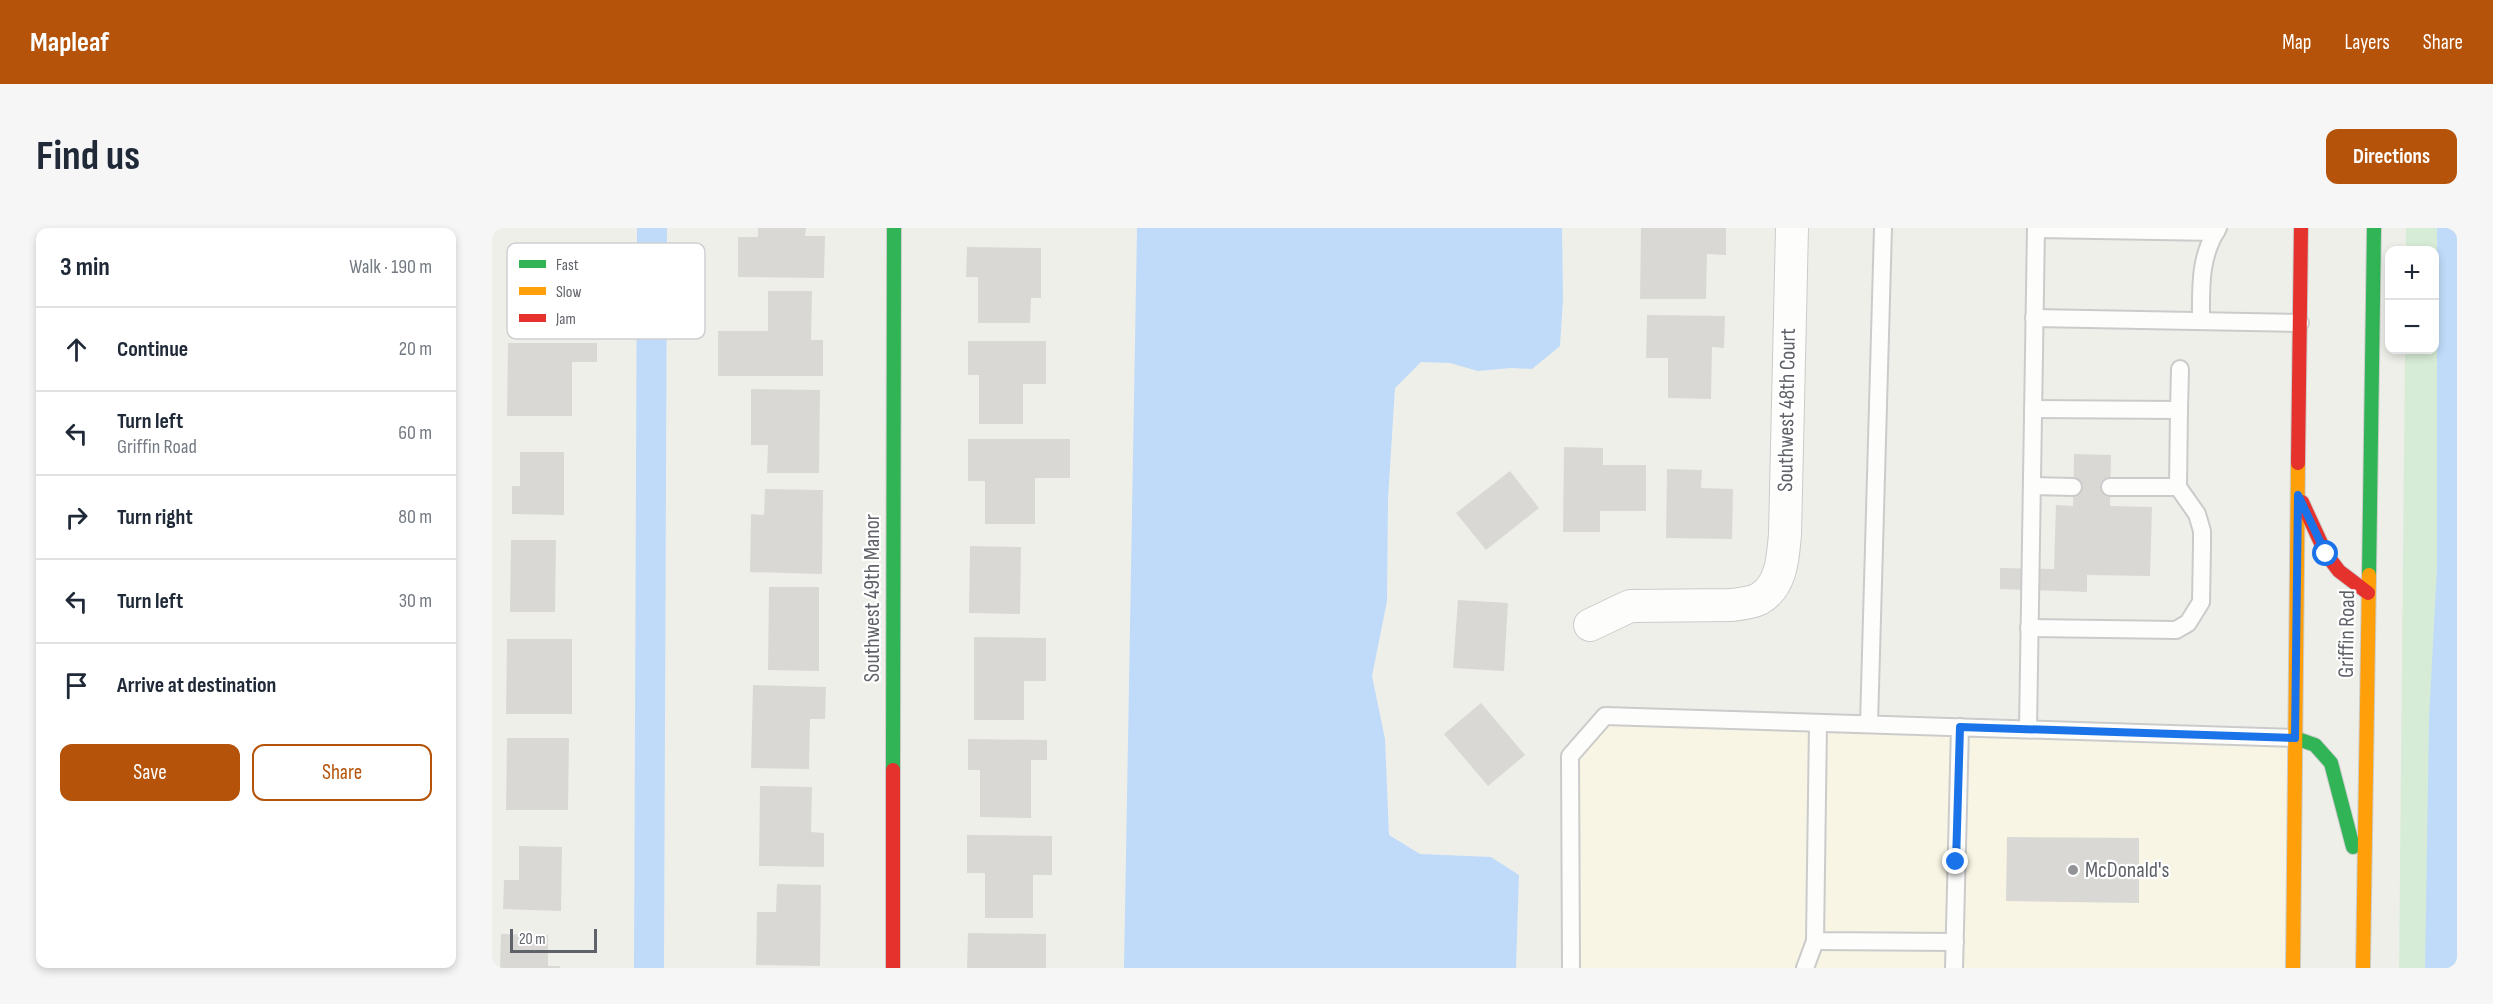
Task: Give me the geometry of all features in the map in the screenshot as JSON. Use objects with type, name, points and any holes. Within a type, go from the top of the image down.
[{"type":"main road","name":"Southwest 49th Manor","points":[[893,968],[894,228]]},
{"type":"main road","points":[[2293,968],[2301,228]]},
{"type":"main road","name":"Griffin Road","points":[[2363,968],[2374,228]]},
{"type":"main road","points":[[2298,495],[2326,554],[2339,571],[2368,593]]},
{"type":"main road","points":[[2295,738],[2315,745],[2331,763],[2364,886]]},
{"type":"street","name":"Southwest 48th Court","points":[[1590,625],[1630,606],[1731,606],[1759,599],[1770,590],[1780,572],[1783,557],[1792,228]]},
{"type":"lane","points":[[1869,724],[1883,228]]},
{"type":"lane","points":[[2028,729],[2036,229],[2217,230],[2204,255],[2201,270],[2201,321]]},
{"type":"lane","points":[[2034,318],[2300,323]]},
{"type":"lane","points":[[2029,628],[2176,630],[2188,623],[2201,602],[2202,531],[2196,514],[2178,488],[2180,369]]},
{"type":"lane","points":[[2033,409],[2179,410]]},
{"type":"lane","points":[[2032,486],[2073,487]]},
{"type":"lane","points":[[2110,487],[2178,488]]},
{"type":"lane","points":[[1571,968],[1570,756],[1605,716],[2295,738]]},
{"type":"lane","points":[[1804,968],[1815,941],[1818,723]]},
{"type":"lane","points":[[1954,968],[1960,727]]},
{"type":"lane","points":[[1815,941],[1955,942]]},
{"type":"shaded area","points":[[1605,716],[2295,738],[2284,968],[1567,968],[1570,756]]},
{"type":"green space","points":[[2406,228],[2457,228],[2457,968],[2399,968],[2405,354],[2439,354],[2439,246],[2406,246]]},
{"type":"water","points":[[1137,228],[1562,228],[1563,300],[1560,346],[1532,369],[1478,371],[1450,363],[1421,362],[1395,388],[1388,499],[1387,601],[1372,676],[1385,739],[1389,835],[1420,854],[1491,857],[1519,875],[1516,968],[1124,968]]},
{"type":"water","points":[[2437,228],[2457,228],[2457,968],[2425,968],[2429,719],[2437,567],[2439,246],[2437,246]]},
{"type":"building","points":[[758,228],[806,228],[805,236],[825,236],[824,278],[738,277],[738,237],[758,237]]},
{"type":"building","points":[[1641,228],[1726,228],[1726,255],[1707,254],[1706,299],[1640,299]]},
{"type":"building","points":[[967,247],[1041,248],[1041,298],[1031,298],[1030,323],[978,323],[978,277],[966,277]]},
{"type":"building","points":[[768,291],[812,291],[811,340],[823,340],[823,376],[718,376],[718,331],[768,331]]},
{"type":"building","points":[[1647,315],[1725,316],[1724,348],[1712,347],[1711,399],[1668,398],[1668,358],[1646,358]]},
{"type":"building","points":[[968,341],[1046,341],[1046,384],[1023,384],[1023,424],[979,424],[979,375],[968,375]]},
{"type":"building","points":[[508,343],[597,343],[597,362],[572,362],[572,416],[507,416]]},
{"type":"building","points":[[751,389],[820,390],[819,473],[767,473],[768,445],[751,445]]},
{"type":"building","points":[[968,439],[1070,439],[1070,478],[1035,478],[1035,524],[985,524],[985,481],[968,481]]},
{"type":"building","points":[[1564,447],[1603,448],[1603,465],[1646,465],[1646,511],[1600,511],[1600,532],[1563,532]]},
{"type":"building","points":[[520,452],[564,452],[564,515],[512,514],[512,486],[520,486]]},
{"type":"building","points":[[2074,454],[2111,455],[2110,506],[2152,507],[2150,576],[2087,575],[2087,592],[2000,589],[2000,568],[2054,569],[2056,505],[2073,506]]},
{"type":"building","points":[[1667,469],[1702,470],[1701,488],[1733,489],[1732,539],[1666,538]]},
{"type":"building","points":[[1510,471],[1539,508],[1486,550],[1456,513]]},
{"type":"building","points":[[765,489],[823,490],[822,574],[750,572],[751,514],[764,515]]},
{"type":"building","points":[[511,540],[556,540],[555,612],[510,612]]},
{"type":"building","points":[[970,546],[1021,547],[1020,614],[969,613]]},
{"type":"building","points":[[769,587],[819,587],[819,671],[768,670]]},
{"type":"building","points":[[1458,600],[1508,603],[1504,671],[1453,668]]},
{"type":"building","points":[[974,637],[1046,638],[1046,681],[1024,681],[1024,720],[974,720]]},
{"type":"building","points":[[507,639],[572,639],[572,714],[506,714]]},
{"type":"building","points":[[753,685],[826,687],[825,719],[810,719],[809,769],[751,768]]},
{"type":"building","points":[[1481,703],[1525,755],[1488,786],[1444,734]]},
{"type":"building","points":[[507,738],[569,738],[568,810],[506,810]]},
{"type":"building","points":[[968,739],[1047,740],[1047,760],[1031,760],[1031,818],[980,817],[980,770],[968,770]]},
{"type":"building","points":[[760,786],[812,787],[811,832],[824,833],[824,867],[759,866]]},
{"type":"building","points":[[967,835],[1052,836],[1052,875],[1033,875],[1033,918],[985,918],[985,873],[967,873]]},
{"type":"building","name":"McDonald's","points":[[2007,837],[2139,838],[2139,903],[2006,901]]},
{"type":"building","points":[[519,846],[562,847],[561,911],[503,909],[504,880],[519,880]]},
{"type":"building","points":[[777,884],[821,885],[820,966],[756,965],[757,912],[776,912]]},
{"type":"building","points":[[968,933],[1046,934],[1046,968],[967,968]]},
{"type":"building","points":[[501,934],[548,935],[548,966],[560,966],[560,968],[500,968]]},
{"type":"waterway","points":[[652,228],[652,243]]},
{"type":"waterway","points":[[649,968],[652,339]]},
{"type":"traffic: fast","points":[[893,770],[894,228]]},
{"type":"traffic: fast","points":[[2369,575],[2374,228]]},
{"type":"traffic: fast","points":[[2295,738],[2315,745],[2331,763],[2353,847]]},
{"type":"traffic: slow","points":[[2293,968],[2298,463]]},
{"type":"traffic: slow","points":[[2363,968],[2369,575]]},
{"type":"traffic: jam","points":[[2298,463],[2301,228]]},
{"type":"traffic: jam","points":[[2302,502],[2326,554],[2339,571],[2368,593]]},
{"type":"traffic: jam","points":[[893,770],[893,968]]},
{"type":"place","name":"McDonald's","points":[[2073,870]]},
{"type":"route","points":[[1956,862],[1960,727],[2295,738],[2298,495],[2326,554]]}]
